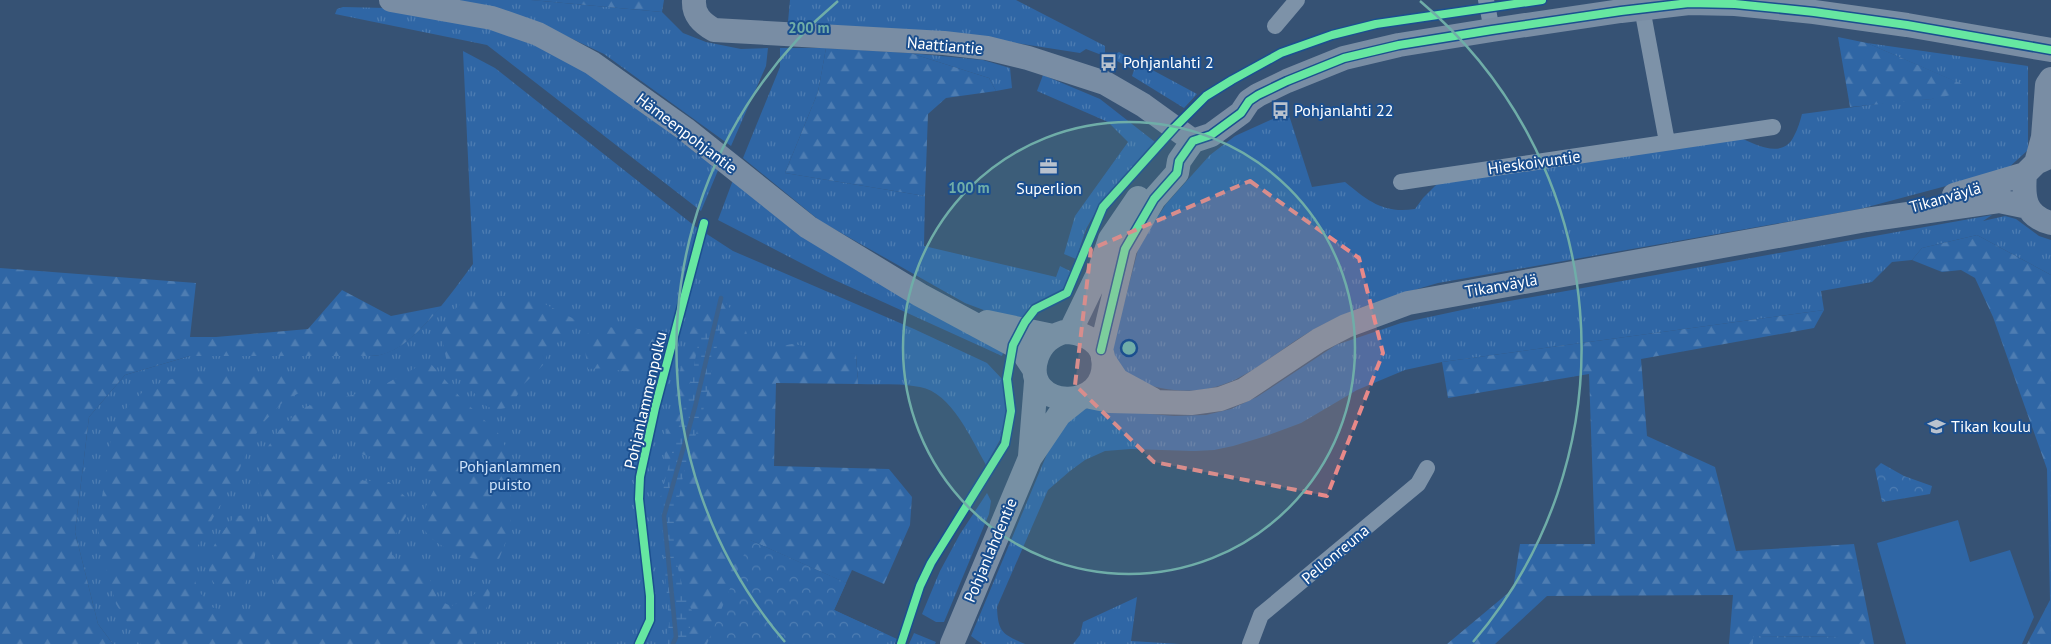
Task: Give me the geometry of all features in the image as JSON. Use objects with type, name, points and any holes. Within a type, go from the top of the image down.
[{"type":"main road","name":"Hämeenpohjantie","points":[[391,0],[492,18],[538,34],[592,63],[685,129],[808,227],[920,295],[1013,345],[1024,354],[1035,375]]},
{"type":"main road","name":"Naattiantie","points":[[694,0],[693,7],[700,21],[714,30],[944,43],[987,48],[1028,58],[1105,83],[1143,105],[1194,140]]},
{"type":"main road","points":[[1180,161],[1168,164],[1133,204],[1110,239],[1099,272],[1062,334],[1040,350],[1035,375],[1054,396],[1082,397],[1096,385],[1101,375],[1102,355],[1125,249],[1154,199],[1177,173],[1180,161],[1194,140],[1211,136],[1240,113],[1249,101],[1287,81],[1344,58],[1399,45],[1492,30],[1689,3],[1770,7],[1907,25],[2051,50]]},
{"type":"main road","points":[[2051,79],[2046,85],[2044,137],[2037,164],[2023,196],[2028,207],[2035,215],[2051,223]]},
{"type":"main road","name":"Tikanväylä","points":[[1866,220],[2037,164]]},
{"type":"main road","name":"Tikanväylä","points":[[1082,397],[1191,403],[1220,399],[1244,390],[1319,340],[1360,320],[1408,303],[1866,220],[1999,200],[2028,207]]},
{"type":"main road","name":"Hämeenpohjantie","points":[[960,317],[1062,334]]},
{"type":"main road","points":[[1062,334],[1086,336],[1102,355]]},
{"type":"main road","name":"Tikanväylä","points":[[1102,355],[1117,380],[1156,401]]},
{"type":"main road","name":"Pohjanlahdentie","points":[[1030,458],[1035,375]]},
{"type":"main road","name":"Pohjanlahdentie","points":[[952,644],[1030,458],[1059,415],[1082,397]]},
{"type":"street","points":[[1275,26],[1297,0]]},
{"type":"street","points":[[1486,0],[1492,30]]},
{"type":"street","points":[[1642,8],[1667,142]]},
{"type":"street","name":"Hieskoivuntie","points":[[1401,182],[1773,127]]},
{"type":"street","name":"Pellonreuna","points":[[1250,644],[1262,616],[1418,484],[1427,468]]},
{"type":"highlighted area","points":[[1250,181],[1359,258],[1383,353],[1327,496],[1154,462],[1075,385],[1091,249]]},
{"type":"green space","points":[[457,0],[531,0],[662,12],[683,33],[706,42],[741,49],[768,48],[766,66],[731,146],[604,54],[545,26]]},
{"type":"green space","points":[[531,0],[664,0],[662,12]]},
{"type":"green space","points":[[790,0],[1016,0],[1105,46],[1105,53],[1099,54],[1086,49],[1080,53],[1003,41],[788,22]]},
{"type":"green space","points":[[343,7],[386,8],[474,22],[532,44],[583,67],[719,168],[701,211],[487,45],[335,14],[337,9]]},
{"type":"green space","points":[[1838,37],[1867,43],[1962,84],[1956,94],[1932,99],[1850,107]]},
{"type":"green space","points":[[1867,43],[2028,66],[2028,150],[2006,170],[1860,209],[1422,287],[1349,313],[1320,326],[1246,374],[1209,388],[1186,391],[1146,384],[1122,373],[1112,350],[1139,246],[1166,204],[1210,155],[1235,136],[1288,112],[1312,187],[1345,182],[1361,195],[1385,208],[1394,210],[1415,209],[1439,182],[1738,137],[1760,146],[1776,149],[1789,143],[1798,128],[1802,114],[1899,101],[1932,99],[1961,84]]},
{"type":"green space","points":[[780,48],[826,48],[818,92],[785,173],[925,196],[924,246],[1056,277],[1060,266],[1072,272],[1065,290],[1034,306],[1018,323],[965,303],[820,221],[743,158],[780,67]]},
{"type":"green space","points":[[826,48],[910,53],[989,78],[996,91],[946,98],[928,114],[925,196],[785,173],[818,92]]},
{"type":"green space","name":"Pohjanlammen puisto","points":[[463,51],[495,68],[696,227],[733,251],[914,329],[987,363],[1003,380],[1007,411],[1000,440],[986,465],[959,418],[941,398],[931,391],[920,387],[858,384],[856,354],[751,352],[750,540],[846,583],[834,610],[897,639],[895,644],[113,644],[98,624],[75,532],[89,417],[125,375],[190,356],[376,356],[383,354],[396,349],[421,329],[473,264]]},
{"type":"green space","points":[[1119,52],[1197,94],[1184,108],[1132,76],[1134,70],[1115,60],[1114,55]]},
{"type":"green space","points":[[910,53],[983,60],[1010,68],[1012,88],[996,91],[989,78]]},
{"type":"green space","points":[[1043,75],[1100,99],[1155,142],[1099,206],[1086,229],[1076,259],[1064,254],[1075,216],[1128,142],[1108,122],[1037,91]]},
{"type":"green space","points":[[733,180],[1005,348],[1002,356],[828,277],[718,220]]},
{"type":"green space","points":[[1992,215],[1983,221],[2005,216],[2016,219],[2039,236],[2051,240],[2051,275],[1977,235],[1922,248],[1912,260],[1892,262],[1872,282],[1821,291],[1824,310],[1442,362],[1405,370],[1357,390],[1301,423],[1233,446],[1214,450],[1194,451],[1131,449],[1105,451],[1085,460],[1048,490],[997,607],[1000,627],[1003,631],[1011,638],[1025,644],[982,644],[971,636],[1062,418],[1083,408],[1174,416],[1206,415],[1231,409],[1257,397],[1336,345],[1401,323],[1476,307]]},
{"type":"green space","points":[[1977,235],[2051,275],[2051,644],[2027,644],[2050,600],[2047,469],[1993,317],[1975,278],[1961,270],[1942,272],[1912,260],[1922,248]]},
{"type":"green space","points":[[0,268],[196,283],[190,337],[216,337],[308,329],[342,290],[391,316],[442,306],[423,327],[401,346],[382,355],[190,356],[125,375],[89,417],[75,532],[98,624],[113,644],[0,644]]},
{"type":"green space","points":[[503,296],[541,302],[578,321],[548,352],[544,364],[524,384],[515,399],[506,408],[496,410],[486,406],[447,363],[441,333],[457,307],[466,300]]},
{"type":"green space","points":[[721,298],[744,324],[752,352],[792,344],[856,354],[858,384],[776,383],[774,466],[889,469],[912,497],[910,525],[884,584],[852,570],[846,583],[750,540],[718,644],[681,644],[663,500],[665,442],[673,399],[694,317],[705,304]]},
{"type":"green space","points":[[1824,310],[1814,328],[1641,359],[1647,436],[1715,467],[1736,551],[1854,544],[1874,644],[1841,644],[1841,637],[1754,636],[1753,644],[1729,644],[1733,595],[1547,596],[1495,644],[1447,644],[1513,589],[1520,544],[1595,544],[1589,374],[1448,398],[1442,362]]},
{"type":"green space","points":[[720,317],[720,332],[702,416],[684,471],[675,520],[674,541],[677,564],[684,593],[692,611],[690,627],[685,644],[666,644],[669,624],[660,499],[692,376],[700,334],[708,323]]},
{"type":"green space","points":[[589,326],[656,330],[657,359],[653,377],[607,368],[588,369],[585,351]]},
{"type":"green space","points":[[431,364],[461,398],[498,433],[505,446],[511,492],[511,528],[499,559],[481,560],[470,558],[447,549],[429,536],[424,529],[423,519],[426,507],[436,486],[417,468],[393,459],[361,454],[357,443],[360,413],[343,410],[329,418],[330,445],[340,466],[353,480],[389,482],[409,500],[409,511],[393,539],[392,555],[403,564],[425,567],[438,600],[451,606],[470,598],[481,588],[487,587],[490,591],[489,601],[473,644],[141,644],[116,604],[99,543],[99,517],[110,444],[116,422],[129,405],[145,390],[165,381],[191,374],[320,375],[357,372],[363,374],[360,378],[297,394],[283,402],[260,426],[237,474],[194,553],[192,571],[198,590],[211,607],[225,611],[262,611],[275,598],[277,585],[270,528],[258,482],[261,462],[267,448],[278,432],[305,407],[376,389],[421,365]]},
{"type":"green space","points":[[1881,463],[1904,476],[1932,486],[1930,494],[1882,502],[1875,469]]},
{"type":"green space","points":[[987,493],[991,501],[989,514],[944,622],[936,622],[922,614],[940,571],[960,534]]},
{"type":"green space","points":[[248,515],[254,520],[256,528],[256,546],[251,571],[243,587],[227,589],[220,587],[211,579],[209,573],[212,550],[235,516]]},
{"type":"green space","points":[[1958,520],[1970,562],[2010,550],[2034,617],[2022,644],[1906,644],[1877,543]]},
{"type":"green space","points":[[750,540],[846,583],[834,610],[884,633],[879,644],[707,644]]},
{"type":"green space","points":[[1137,597],[1131,641],[1180,644],[1073,644],[1080,635],[1083,622]]},
{"type":"green space","points":[[914,633],[936,642],[935,644],[909,644]]},
{"type":"green space","points":[[1753,636],[1841,637],[1841,644],[1753,644]]},
{"type":"waterway","points":[[673,644],[676,637],[664,516],[695,407],[721,298]]},
{"type":"cycle path","points":[[901,644],[920,586],[931,563],[1005,444],[1011,411],[1007,379],[1013,345],[1025,322],[1035,309],[1067,293],[1103,207],[1175,127],[1206,96],[1232,80],[1281,53],[1332,35],[1376,24],[1542,0]]},
{"type":"cycle path","points":[[1101,350],[1125,249],[1154,199],[1177,173],[1179,161],[1193,141],[1211,135],[1241,113],[1249,101],[1258,95],[1344,58],[1399,45],[1492,30],[1689,3],[1735,4],[1814,12],[1907,25],[2051,50]]},
{"type":"cycle path","name":"Pohjanlammenpolku","points":[[639,644],[650,620],[650,596],[639,499],[640,477],[655,408],[704,223]]},
{"type":"place","name":"Pohjanlahti 2","points":[[1109,62]]},
{"type":"place","name":"Pohjanlahti 22","points":[[1280,110]]},
{"type":"place","name":"Superlion","points":[[1049,167]]},
{"type":"place","name":"Tikan koulu","points":[[1937,426]]}]
